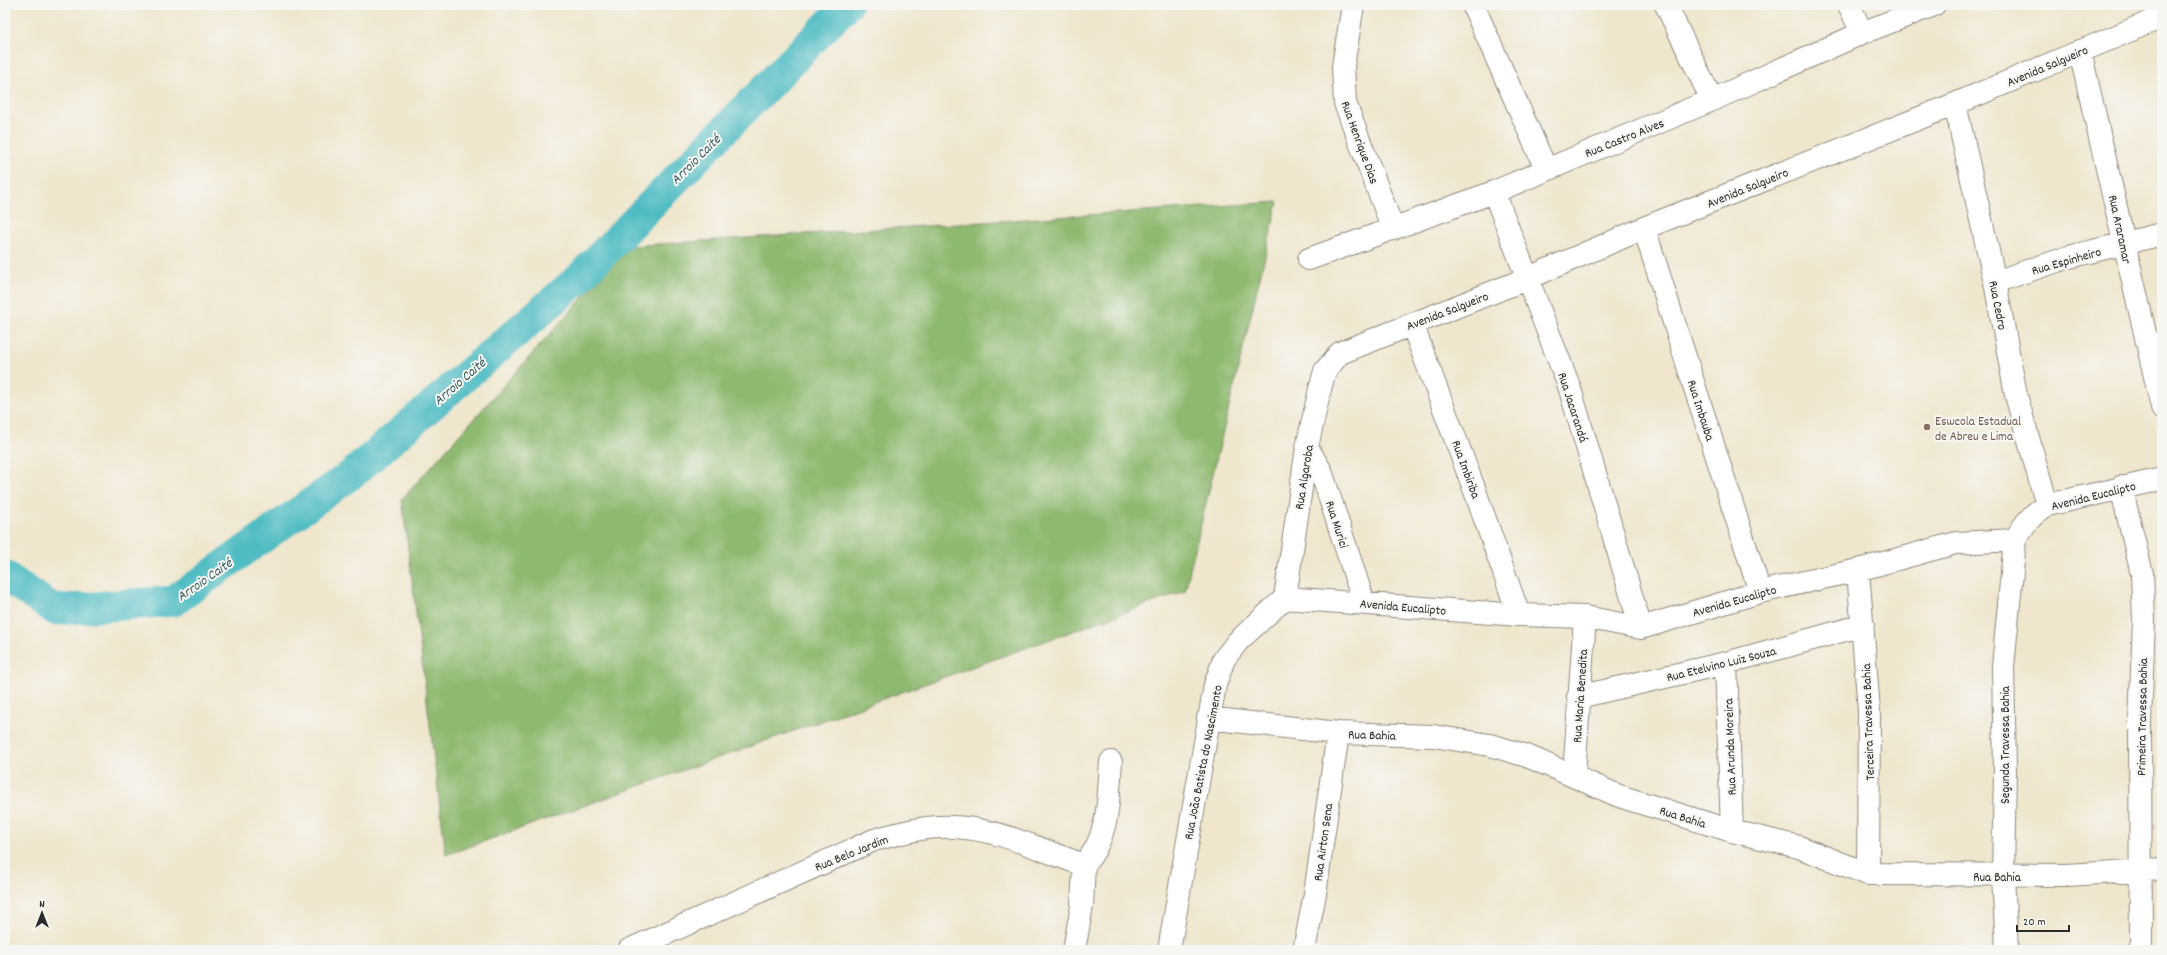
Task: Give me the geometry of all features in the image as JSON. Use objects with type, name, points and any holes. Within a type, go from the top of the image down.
[{"type":"street","name":"Rua Henrique Dias","points":[[1353,5],[1342,66],[1345,103],[1393,229]]},
{"type":"street","points":[[1473,5],[1546,169]]},
{"type":"street","points":[[1666,5],[1712,100]]},
{"type":"street","points":[[1850,5],[1862,33]]},
{"type":"street","name":"Rua Castro Alves","points":[[1309,259],[1494,192],[1712,100],[1862,33],[1934,5]]},
{"type":"street","name":"Avenida Salgueiro","points":[[1334,360],[1340,353],[1526,279],[1644,228],[1955,104],[2162,17]]},
{"type":"street","name":"Rua Araramar","points":[[2080,51],[2162,407]]},
{"type":"street","name":"Rua Cedro","points":[[1955,104],[1994,282],[2016,395],[2047,505]]},
{"type":"street","name":"Rua Jacarandá","points":[[1494,192],[1526,279],[1569,386],[1641,628]]},
{"type":"street","name":"Rua Imbauba","points":[[1644,228],[1760,592]]},
{"type":"street","name":"Rua Espinheiro","points":[[1994,282],[2070,257],[2124,245],[2162,234]]},
{"type":"street","name":"Rua Imbiriba","points":[[1412,324],[1476,491],[1519,616]]},
{"type":"street","name":"Rua Algaroba","points":[[1285,598],[1308,447],[1325,371],[1334,360]]},
{"type":"street","name":"Rua Murici","points":[[1308,447],[1321,471],[1364,603]]},
{"type":"street","name":"Avenida Eucalipto","points":[[1285,598],[1519,616],[1585,617],[1641,628],[1760,592],[1858,570],[1956,544],[2015,540],[2024,523],[2034,513],[2047,505],[2121,487],[2162,479]]},
{"type":"street","name":"Primeira Travessa Bahia","points":[[2121,487],[2142,574],[2144,620],[2140,723],[2142,950]]},
{"type":"street","name":"Segunda Travessa Bahia","points":[[2006,950],[2003,876],[2005,770],[2003,667],[2015,540]]},
{"type":"street","name":"Terceira Travessa Bahia","points":[[1858,570],[1869,711],[1868,874]]},
{"type":"street","name":"Rua João Batista do Nascimento","points":[[1169,950],[1208,718],[1215,685],[1224,659],[1238,641],[1285,598]]},
{"type":"street","name":"Rua Maria Benedita","points":[[1574,775],[1578,697],[1585,617]]},
{"type":"street","name":"Rua Etelvino Luiz Souza","points":[[1578,697],[1726,663],[1863,625]]},
{"type":"street","name":"Rua Arunda Moreira","points":[[1726,663],[1732,831]]},
{"type":"street","name":"Rua Bahia","points":[[1208,718],[1338,733],[1433,736],[1490,745],[1528,756],[1619,796],[1732,831],[1800,847],[1868,874],[2003,876],[2162,869]]},
{"type":"street","name":"Rua Airton Sena","points":[[1304,950],[1315,894],[1338,733]]},
{"type":"street","points":[[1074,950],[1082,906],[1084,865],[1095,853],[1101,841],[1106,818],[1111,762]]},
{"type":"street","name":"Rua Belo Jardim","points":[[629,950],[874,840],[910,830],[955,827],[992,832],[1084,865]]},
{"type":"green space","points":[[1278,202],[1185,591],[446,855],[402,499],[629,246]]},
{"type":"waterway","name":"Arroio Caité","points":[[5,576],[55,610],[174,601],[352,474],[577,280],[847,5]]},
{"type":"place","name":"Eswcola Estadual de Abreu e Lima","points":[[1927,427]]}]
